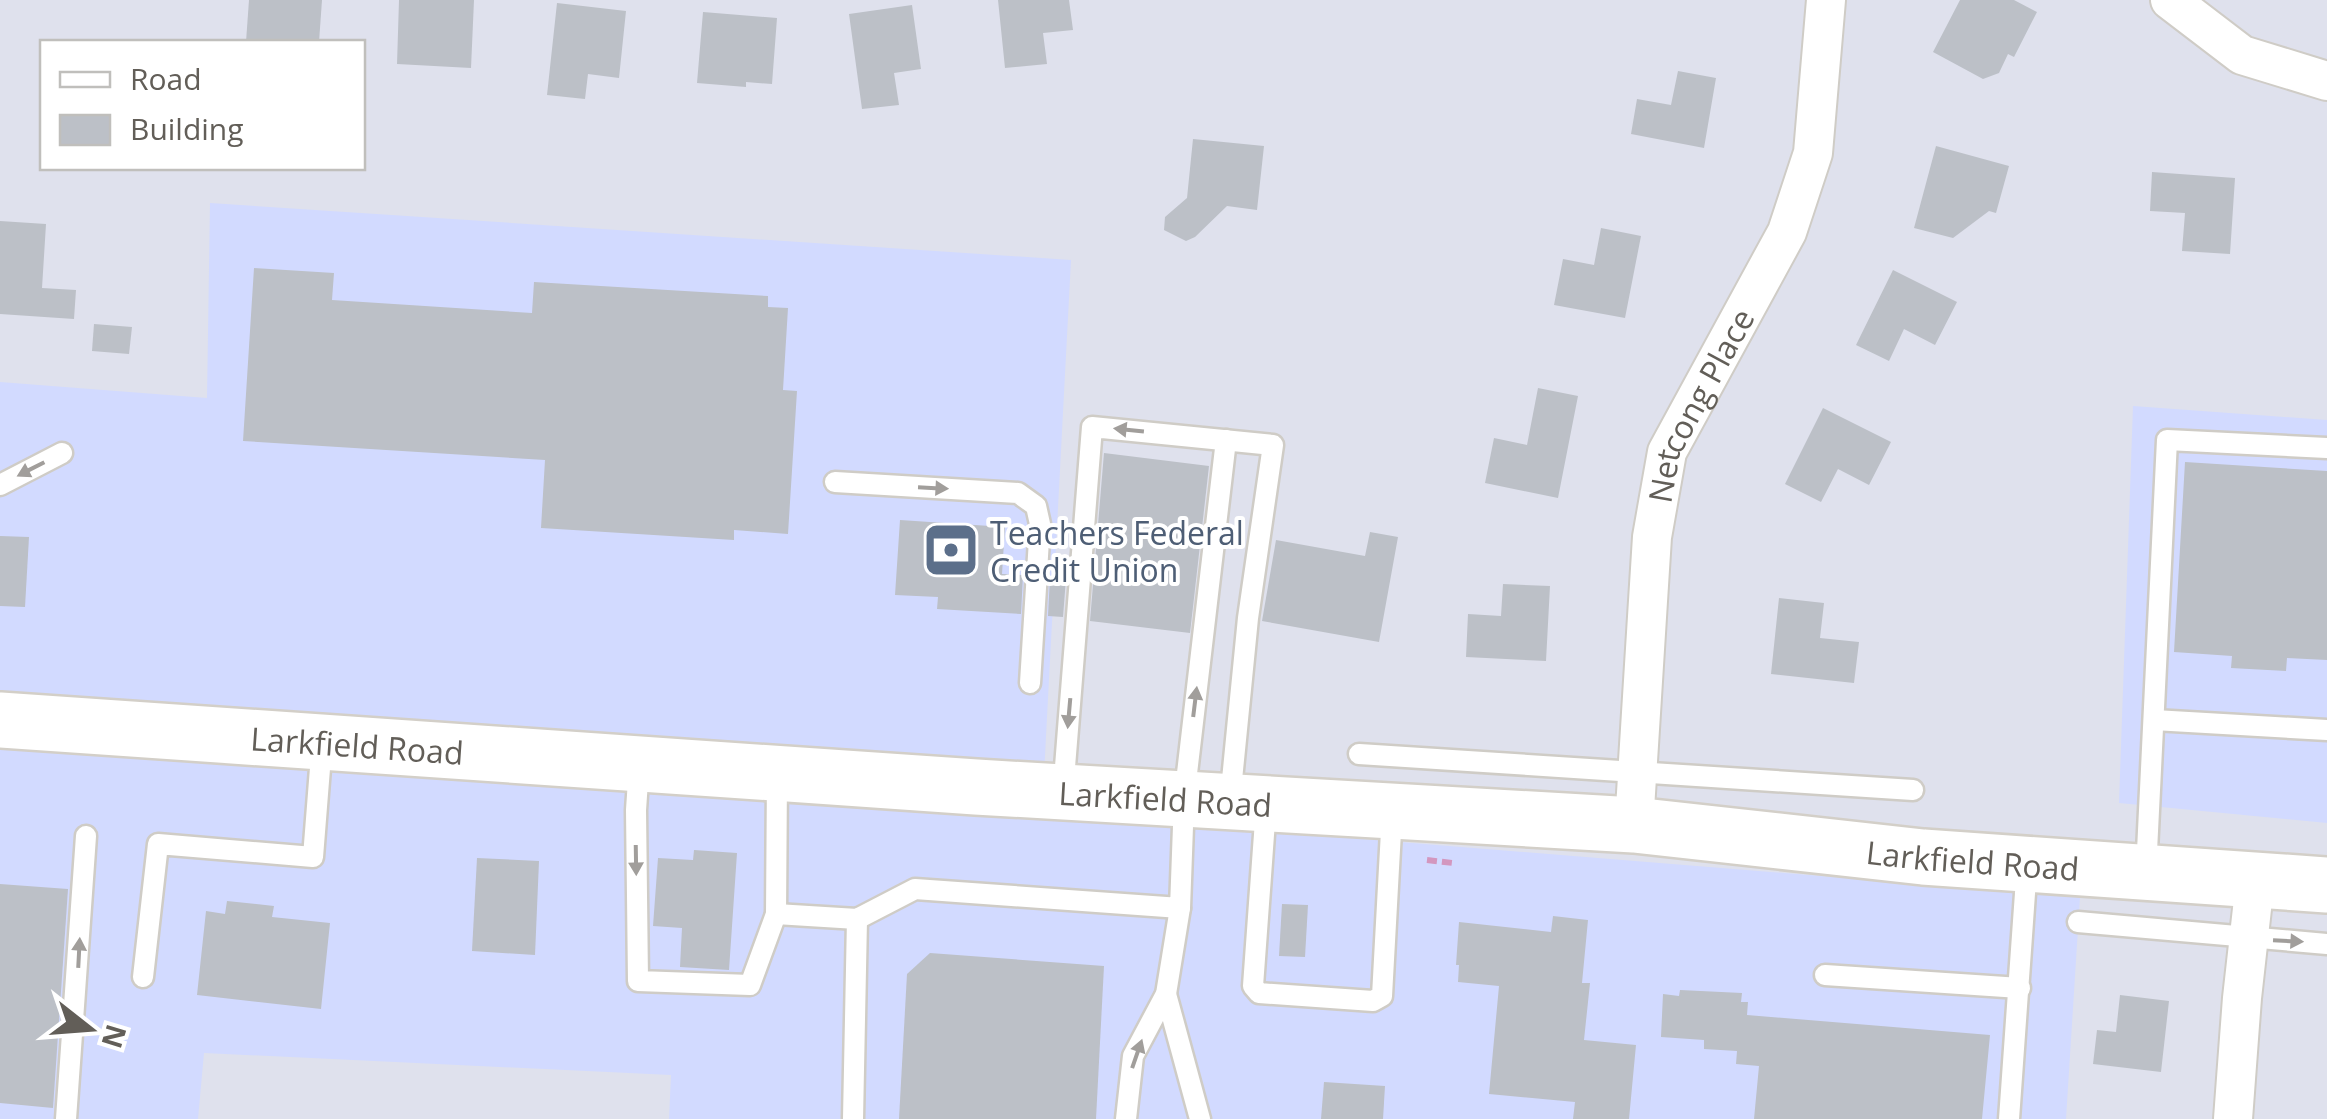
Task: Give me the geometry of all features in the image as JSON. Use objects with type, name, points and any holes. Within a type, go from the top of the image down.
[{"type":"main road","name":"Larkfield Road","points":[[0,720],[1392,811],[1636,799],[1923,857],[2327,885]]},
{"type":"street","name":"Netcong Place","points":[[1636,799],[1652,537],[1667,452],[1787,232],[1813,153],[1826,0]]},
{"type":"street","points":[[2170,0],[2242,54],[2327,81]]},
{"type":"street","points":[[2233,1119],[2255,882]]},
{"type":"lane","points":[[1062,792],[1092,426],[1273,445],[1227,802],[1180,908],[1166,994],[1133,1056],[1126,1119]]},
{"type":"lane","points":[[1226,440],[1227,802],[1253,986],[1259,993],[1373,1001],[1382,996],[1392,811]]},
{"type":"lane","points":[[2146,872],[2167,440],[2327,448]]},
{"type":"lane","points":[[0,485],[62,453]]},
{"type":"lane","points":[[835,482],[1018,494],[1036,506],[1040,524],[1030,684]]},
{"type":"lane","points":[[2154,720],[2327,730]]},
{"type":"lane","points":[[143,976],[158,844],[314,857],[322,741]]},
{"type":"lane","points":[[1359,754],[1636,799],[1913,790]]},
{"type":"lane","points":[[640,762],[636,810],[638,981],[750,985],[776,914],[778,773]]},
{"type":"lane","points":[[66,1119],[86,836]]},
{"type":"lane","points":[[2009,1119],[2027,864]]},
{"type":"lane","points":[[776,914],[857,919],[915,889],[1180,908]]},
{"type":"lane","points":[[852,1119],[857,919]]},
{"type":"lane","points":[[2078,922],[2327,944]]},
{"type":"lane","points":[[1825,974],[2020,988]]},
{"type":"lane","points":[[1166,994],[1200,1119]]},
{"type":"shaded area","points":[[210,203],[1071,260],[1042,813],[2080,897],[2066,1119],[669,1119],[671,1075],[204,1053],[198,1119],[0,1119],[0,382],[207,398]]},
{"type":"shaded area","points":[[2133,406],[2327,420],[2327,823],[2119,803]]},
{"type":"building","points":[[249,0],[322,0],[319,40],[246,40]]},
{"type":"building","points":[[399,0],[474,0],[471,68],[397,64]]},
{"type":"building","points":[[998,0],[1069,0],[1073,30],[1043,33],[1047,64],[1005,68]]},
{"type":"building","points":[[1960,0],[2014,0],[2037,12],[2014,57],[2008,54],[1999,73],[1983,79],[1933,52]]},
{"type":"building","points":[[557,3],[626,11],[619,78],[588,74],[585,99],[547,95]]},
{"type":"building","points":[[912,5],[921,69],[894,73],[899,105],[862,109],[849,14]]},
{"type":"building","points":[[703,12],[777,18],[772,84],[746,82],[746,87],[697,83]]},
{"type":"building","points":[[1678,71],[1716,78],[1704,148],[1631,134],[1637,99],[1671,105]]},
{"type":"building","points":[[1193,139],[1264,146],[1257,210],[1227,206],[1186,241],[1164,230],[1165,217],[1187,198]]},
{"type":"building","points":[[1936,146],[2009,166],[1996,213],[1989,211],[1953,238],[1914,228]]},
{"type":"building","points":[[2152,172],[2235,178],[2230,254],[2182,251],[2185,213],[2150,211]]},
{"type":"building","points":[[0,221],[46,224],[42,288],[76,290],[74,319],[0,314]]},
{"type":"building","points":[[1601,228],[1641,236],[1625,318],[1554,305],[1563,259],[1594,265]]},
{"type":"building","points":[[254,268],[334,273],[332,300],[532,313],[534,282],[768,296],[768,307],[788,308],[783,390],[797,391],[788,534],[734,530],[734,540],[541,528],[545,460],[243,441]]},
{"type":"building","points":[[1893,270],[1957,302],[1935,345],[1904,329],[1889,361],[1856,345]]},
{"type":"building","points":[[94,324],[132,327],[129,354],[92,351]]},
{"type":"building","points":[[1538,388],[1578,396],[1558,498],[1485,483],[1494,438],[1527,445]]},
{"type":"building","points":[[1823,408],[1891,442],[1869,485],[1838,469],[1821,502],[1785,484]]},
{"type":"building","points":[[1104,453],[1209,466],[1190,633],[1090,621]]},
{"type":"building","points":[[2185,462],[2327,471],[2327,660],[2287,658],[2286,671],[2231,668],[2232,656],[2174,652]]},
{"type":"building","name":"Teachers Federal Credit Union","points":[[900,520],[1005,527],[1002,574],[1023,575],[1021,614],[937,609],[938,597],[895,595]]},
{"type":"building","points":[[1370,532],[1398,537],[1379,642],[1262,621],[1276,540],[1365,556]]},
{"type":"building","points":[[0,536],[29,537],[25,607],[0,606]]},
{"type":"building","points":[[1050,577],[1066,578],[1063,617],[1048,616]]},
{"type":"building","points":[[1503,584],[1550,586],[1546,661],[1466,657],[1468,614],[1501,616]]},
{"type":"building","points":[[1779,598],[1824,603],[1820,638],[1859,642],[1854,683],[1771,674]]},
{"type":"building","points":[[694,850],[737,853],[729,970],[680,967],[682,928],[653,926],[658,858],[693,860]]},
{"type":"building","points":[[477,858],[539,861],[535,955],[472,951]]},
{"type":"building","points":[[0,884],[68,889],[53,1108],[0,1103]]},
{"type":"building","points":[[227,901],[274,906],[272,917],[330,923],[321,1009],[197,995],[206,911],[225,914]]},
{"type":"building","points":[[1282,904],[1308,905],[1305,957],[1279,956]]},
{"type":"building","points":[[1553,916],[1588,920],[1582,983],[1590,983],[1584,1040],[1636,1045],[1629,1119],[1573,1119],[1575,1102],[1489,1094],[1499,986],[1458,982],[1459,922],[1551,932]]},
{"type":"building","points":[[930,953],[1104,966],[1096,1119],[899,1119],[907,974]]},
{"type":"building","points":[[1680,990],[1742,993],[1741,1002],[1748,1002],[1747,1015],[1990,1035],[1982,1119],[1754,1119],[1759,1066],[1736,1064],[1737,1051],[1704,1049],[1704,1040],[1661,1037],[1663,994],[1679,996]]},
{"type":"building","points":[[2120,995],[2169,1001],[2161,1072],[2093,1064],[2097,1030],[2116,1032]]},
{"type":"building","points":[[1324,1082],[1385,1086],[1383,1119],[1321,1119]]},
{"type":"place","name":"Teachers Federal Credit Union","points":[[951,550]]}]
